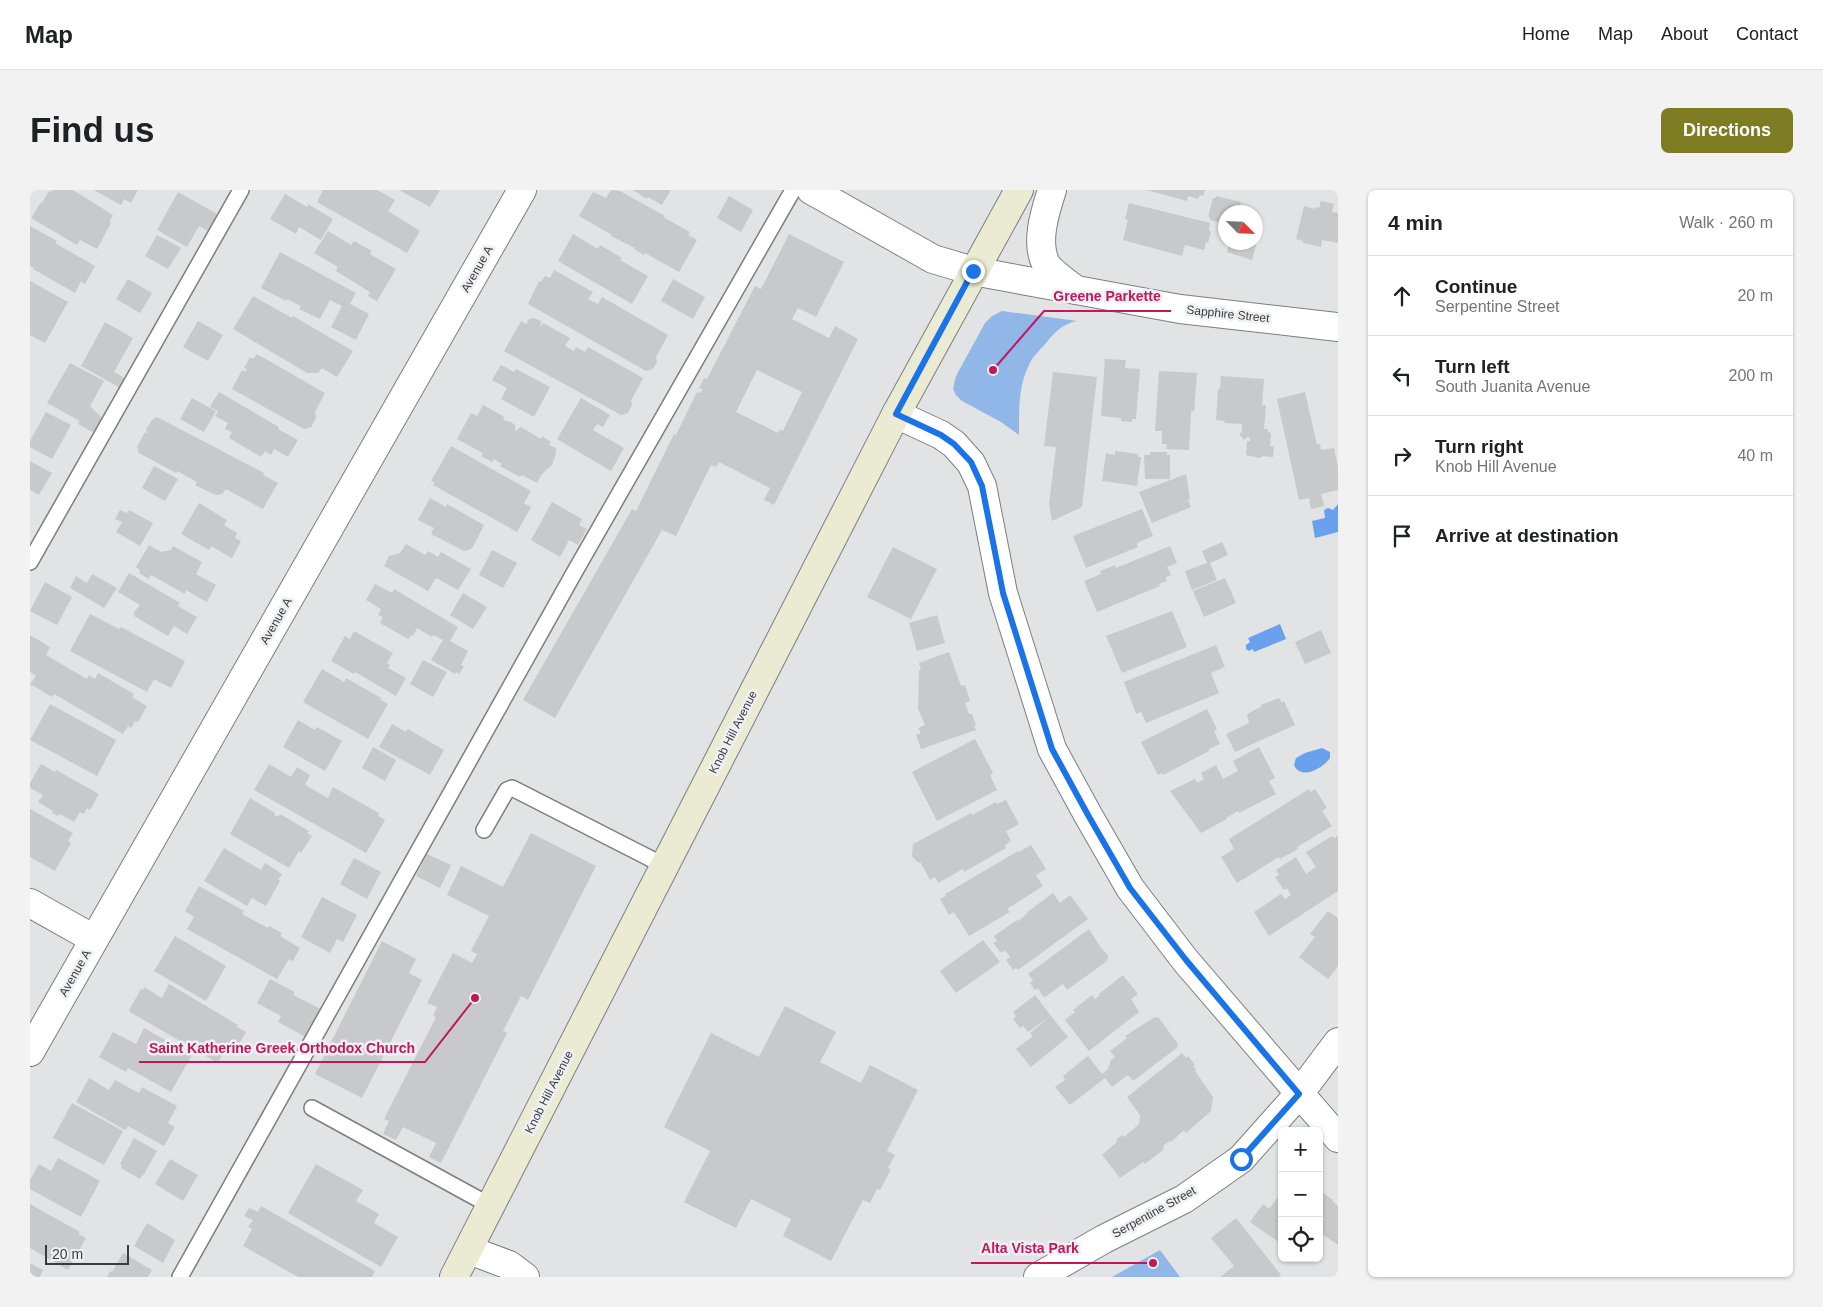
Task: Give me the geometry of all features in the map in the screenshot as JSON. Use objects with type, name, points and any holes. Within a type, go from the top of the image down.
[{"type":"street","name":"Avenue A","points":[[30,1052],[522,190]]},
{"type":"street","name":"Sapphire Street","points":[[811,190],[933,259],[973,271],[1180,309],[1338,327]]},
{"type":"street","name":"Knob Hill Avenue","points":[[454,1277],[896,414],[1019,190]]},
{"type":"street","points":[[1052,190],[1047,203],[1040,245],[1047,265],[1077,291]]},
{"type":"street","points":[[896,414],[941,435],[954,444],[971,462],[975,470],[982,486],[1003,593],[1052,749],[1130,888],[1186,960],[1338,1138]]},
{"type":"street","points":[[30,903],[94,939]]},
{"type":"street","name":"Serpentine Street","points":[[1038,1277],[1104,1239],[1184,1199],[1241,1159],[1299,1094],[1338,1042]]},
{"type":"street","points":[[469,1250],[509,1265],[525,1277]]},
{"type":"lane","points":[[30,562],[241,190]]},
{"type":"lane","points":[[180,1277],[574,573],[793,190]]},
{"type":"lane","points":[[484,830],[507,790],[512,788],[665,866]]},
{"type":"lane","points":[[312,1108],[491,1206]]},
{"type":"shaded area","points":[[1002,311],[1077,321],[1063,326],[1056,332],[1030,362],[1021,390],[1019,435],[1001,422],[962,401],[953,389],[956,376],[985,323],[992,316]]},
{"type":"shaded area","points":[[1338,504],[1338,532],[1315,538],[1312,521],[1325,518],[1324,510],[1328,508],[1333,510]]},
{"type":"shaded area","points":[[1280,624],[1286,639],[1254,652],[1253,649],[1249,651],[1246,649],[1246,645],[1250,642],[1248,638]]},
{"type":"shaded area","points":[[1322,748],[1330,752],[1330,758],[1327,762],[1312,771],[1302,772],[1297,770],[1294,765],[1296,758]]},
{"type":"shaded area","points":[[1160,1250],[1180,1277],[1112,1277]]},
{"type":"building","points":[[52,190],[73,190],[113,215],[109,222],[111,223],[97,249],[80,240],[77,245],[31,218],[49,191],[51,192]]},
{"type":"building","points":[[94,190],[138,190],[131,203],[124,199],[121,205]]},
{"type":"building","points":[[323,190],[377,190],[395,200],[388,211],[420,231],[407,253],[317,202]]},
{"type":"building","points":[[399,190],[440,190],[430,207]]},
{"type":"building","points":[[611,190],[620,191],[665,216],[663,217],[690,232],[688,235],[697,240],[679,272],[645,253],[644,255],[579,216],[593,192],[606,198]]},
{"type":"building","points":[[633,190],[671,190],[662,205],[648,197],[647,199]]},
{"type":"building","points":[[1147,190],[1205,190],[1203,196],[1200,195],[1198,199],[1188,196],[1187,201]]},
{"type":"building","points":[[178,192],[217,214],[208,231],[199,226],[187,247],[157,230]]},
{"type":"building","points":[[285,194],[307,207],[308,204],[333,219],[321,240],[299,227],[296,234],[270,219]]},
{"type":"building","points":[[729,196],[753,210],[741,232],[717,218]]},
{"type":"building","points":[[1216,196],[1241,202],[1240,205],[1218,205],[1218,222],[1210,220],[1210,217],[1208,217],[1213,198],[1216,198]]},
{"type":"building","points":[[1321,201],[1334,204],[1332,212],[1338,213],[1338,243],[1322,240],[1321,247],[1303,243],[1303,241],[1296,239],[1304,206],[1314,209],[1315,207],[1319,208]]},
{"type":"building","points":[[1129,203],[1210,223],[1209,230],[1211,231],[1208,243],[1206,242],[1204,250],[1185,245],[1182,256],[1123,240],[1128,220],[1125,219]]},
{"type":"building","points":[[30,226],[95,266],[85,284],[81,281],[75,293],[30,266]]},
{"type":"building","points":[[328,231],[351,245],[354,241],[372,251],[370,254],[396,269],[377,301],[368,296],[370,292],[336,271],[338,267],[314,253]]},
{"type":"building","points":[[573,234],[598,249],[600,245],[622,258],[620,260],[648,276],[632,304],[558,261]]},
{"type":"building","points":[[789,234],[844,262],[816,317],[798,308],[792,319],[829,338],[835,326],[858,339],[774,505],[764,500],[770,488],[719,462],[716,467],[711,465],[676,536],[662,530],[555,718],[523,700],[632,509],[636,511],[674,434],[676,435],[697,392],[700,393],[703,389],[699,388],[704,378],[707,379],[755,286],[761,289]],"holes":[[[757,370],[802,392],[783,431],[780,429],[778,433],[736,412]]]},
{"type":"building","points":[[157,235],[181,248],[168,269],[145,256]]},
{"type":"building","points":[[1227,250],[1255,250],[1252,260],[1227,252]]},
{"type":"building","points":[[280,252],[356,293],[350,304],[369,314],[356,340],[331,327],[342,306],[330,300],[320,319],[299,309],[301,306],[287,299],[286,301],[261,288]]},
{"type":"building","points":[[554,270],[593,292],[588,299],[598,304],[602,297],[668,335],[656,357],[657,362],[653,369],[646,371],[528,304],[539,281],[541,282],[545,276],[550,278]]},
{"type":"building","points":[[128,279],[152,293],[140,313],[116,299]]},
{"type":"building","points":[[673,279],[705,297],[693,319],[661,301]]},
{"type":"building","points":[[30,281],[68,302],[45,343],[30,335]]},
{"type":"building","points":[[253,296],[292,318],[293,316],[353,351],[337,377],[322,368],[318,373],[307,373],[233,329]]},
{"type":"building","points":[[534,318],[541,321],[540,327],[543,323],[570,338],[565,346],[574,351],[576,347],[585,352],[588,347],[643,378],[631,401],[632,405],[628,413],[621,415],[504,351],[521,321],[526,324],[529,319]]},
{"type":"building","points":[[198,321],[223,335],[208,361],[183,347]]},
{"type":"building","points":[[105,322],[133,338],[114,372],[128,380],[122,389],[81,366]]},
{"type":"building","points":[[257,354],[325,393],[315,412],[316,418],[311,427],[304,429],[232,389],[242,370],[245,372],[247,369],[244,368],[250,357],[253,359]]},
{"type":"building","points":[[1105,359],[1126,360],[1125,368],[1140,369],[1136,419],[1132,419],[1132,422],[1121,421],[1121,418],[1101,416]]},
{"type":"building","points":[[70,363],[104,381],[90,406],[104,420],[96,434],[78,424],[80,421],[47,403]]},
{"type":"building","points":[[501,365],[514,372],[516,369],[550,387],[534,417],[501,399],[507,388],[492,380]]},
{"type":"building","points":[[1159,371],[1197,373],[1194,411],[1191,411],[1189,450],[1166,449],[1167,444],[1162,444],[1162,431],[1155,431]]},
{"type":"building","points":[[1053,372],[1097,377],[1082,507],[1052,521],[1049,504],[1056,447],[1044,446]]},
{"type":"building","points":[[1221,376],[1264,379],[1262,405],[1266,405],[1264,429],[1268,429],[1268,432],[1271,433],[1270,446],[1274,446],[1273,457],[1263,456],[1259,458],[1246,455],[1247,441],[1250,441],[1250,438],[1247,437],[1244,440],[1239,434],[1242,432],[1242,424],[1224,423],[1225,421],[1216,420],[1218,389],[1220,389]]},
{"type":"building","points":[[219,392],[298,440],[288,457],[274,449],[271,455],[265,451],[261,457],[229,438],[232,432],[225,429],[228,423],[215,416],[218,411],[210,407]]},
{"type":"building","points":[[1305,392],[1317,445],[1320,444],[1321,450],[1334,448],[1338,467],[1338,490],[1321,494],[1324,506],[1311,509],[1309,498],[1299,500],[1277,399]]},
{"type":"building","points":[[192,398],[216,411],[204,432],[180,419]]},
{"type":"building","points":[[581,398],[610,415],[603,427],[597,424],[593,430],[624,448],[611,471],[557,439]]},
{"type":"building","points":[[483,405],[503,416],[505,421],[515,425],[515,431],[521,427],[541,439],[542,436],[551,442],[549,445],[556,448],[552,465],[541,475],[537,483],[522,475],[520,477],[500,466],[502,464],[494,459],[492,462],[481,456],[483,453],[457,439],[471,413],[477,416]]},
{"type":"building","points":[[46,412],[71,425],[52,459],[30,447],[30,441]]},
{"type":"building","points":[[157,417],[264,473],[263,475],[278,483],[263,509],[226,489],[222,494],[216,495],[207,491],[195,485],[197,482],[139,453],[137,447],[145,432],[148,434],[146,429],[152,420]]},
{"type":"building","points":[[451,446],[531,491],[524,503],[531,507],[517,532],[433,485],[435,483],[431,481]]},
{"type":"building","points":[[1115,451],[1138,454],[1138,457],[1141,457],[1137,486],[1102,481],[1106,453],[1115,455]]},
{"type":"building","points":[[1150,452],[1167,452],[1167,455],[1170,455],[1170,479],[1145,479],[1144,455],[1150,455]]},
{"type":"building","points":[[30,461],[52,473],[39,495],[30,490]]},
{"type":"building","points":[[154,466],[178,479],[165,501],[142,488]]},
{"type":"building","points":[[1186,474],[1190,499],[1188,500],[1191,507],[1152,523],[1139,492]]},
{"type":"building","points":[[430,498],[446,507],[447,504],[484,525],[473,547],[464,551],[431,534],[434,528],[418,520]]},
{"type":"building","points":[[552,502],[582,519],[579,525],[587,529],[578,545],[569,540],[560,557],[531,540]]},
{"type":"building","points":[[199,503],[227,520],[224,525],[237,533],[235,538],[241,541],[232,558],[211,546],[209,550],[181,534]]},
{"type":"building","points":[[1142,509],[1153,536],[1137,543],[1138,547],[1086,568],[1073,536]]},
{"type":"building","points":[[120,510],[127,513],[129,510],[153,523],[140,546],[116,532],[122,522],[115,519]]},
{"type":"building","points":[[1222,542],[1228,555],[1210,563],[1217,580],[1192,590],[1185,571],[1207,563],[1202,551]]},
{"type":"building","points":[[406,544],[425,555],[428,551],[438,557],[441,552],[471,569],[458,590],[436,578],[428,591],[384,566],[389,556],[400,553]]},
{"type":"building","points":[[149,545],[161,552],[171,550],[173,546],[202,562],[196,574],[216,585],[207,602],[186,590],[185,594],[151,575],[149,579],[139,573],[140,570],[136,567]]},
{"type":"building","points":[[1170,546],[1177,563],[1167,567],[1171,575],[1166,577],[1167,581],[1159,584],[1160,586],[1097,612],[1084,581],[1101,574],[1100,571],[1115,565],[1116,568]]},
{"type":"building","points":[[893,547],[937,569],[911,619],[867,597]]},
{"type":"building","points":[[492,550],[517,563],[503,588],[479,575]]},
{"type":"building","points":[[129,573],[180,603],[178,606],[197,617],[187,634],[174,626],[168,636],[134,616],[135,614],[133,613],[140,605],[118,592]]},
{"type":"building","points":[[92,574],[117,588],[104,608],[70,588],[76,576],[87,583]]},
{"type":"building","points":[[1225,578],[1236,603],[1204,617],[1193,591]]},
{"type":"building","points":[[45,582],[72,597],[57,625],[30,611]]},
{"type":"building","points":[[375,584],[392,593],[394,589],[458,627],[450,641],[468,651],[461,665],[464,666],[459,674],[456,672],[455,674],[431,660],[443,640],[433,635],[432,637],[417,628],[413,636],[411,635],[408,639],[380,623],[383,617],[378,615],[381,609],[366,600]]},
{"type":"building","points":[[463,593],[487,607],[473,629],[450,615]]},
{"type":"building","points":[[1172,611],[1187,647],[1122,673],[1106,636]]},
{"type":"building","points":[[90,614],[119,629],[121,627],[185,661],[171,688],[154,679],[147,692],[70,651]]},
{"type":"building","points":[[937,615],[945,643],[917,651],[909,623]]},
{"type":"building","points":[[1321,630],[1331,653],[1305,664],[1295,642]]},
{"type":"building","points":[[354,631],[393,653],[387,663],[390,665],[388,668],[406,678],[396,696],[355,672],[354,674],[331,661],[345,636],[350,639]]},
{"type":"building","points":[[30,635],[50,647],[46,655],[87,679],[89,675],[95,679],[98,673],[134,694],[132,697],[147,706],[138,722],[135,721],[131,728],[128,726],[123,734],[54,694],[52,697],[30,684],[36,676],[30,672]]},
{"type":"building","points":[[1216,645],[1225,667],[1211,673],[1219,693],[1146,723],[1141,712],[1136,714],[1124,682]]},
{"type":"building","points":[[949,652],[961,686],[965,685],[970,701],[965,703],[969,714],[972,714],[976,730],[921,749],[916,735],[921,733],[918,728],[925,725],[918,709],[919,670],[921,670],[919,663]]},
{"type":"building","points":[[423,660],[447,672],[433,697],[410,684]]},
{"type":"building","points":[[322,669],[344,682],[346,678],[388,704],[368,739],[303,702]]},
{"type":"building","points":[[1279,698],[1282,703],[1284,701],[1295,725],[1235,752],[1226,734],[1249,723],[1247,714],[1261,707],[1261,705]]},
{"type":"building","points":[[50,704],[116,740],[97,776],[30,740]]},
{"type":"building","points":[[1207,709],[1217,729],[1214,731],[1220,744],[1163,775],[1162,773],[1158,775],[1141,742]]},
{"type":"building","points":[[298,720],[315,730],[317,727],[342,741],[325,771],[283,747]]},
{"type":"building","points":[[392,724],[406,732],[408,729],[444,750],[430,775],[379,747]]},
{"type":"building","points":[[975,739],[993,773],[990,775],[997,790],[937,821],[912,772]]},
{"type":"building","points":[[373,747],[396,760],[385,781],[362,768]]},
{"type":"building","points":[[1259,747],[1275,778],[1269,781],[1276,794],[1239,813],[1238,811],[1201,833],[1170,791],[1195,779],[1197,783],[1204,779],[1201,773],[1216,765],[1223,779],[1238,771],[1233,761]]},
{"type":"building","points":[[41,764],[55,772],[56,770],[99,794],[90,810],[87,808],[84,814],[80,812],[74,822],[60,814],[58,816],[52,813],[53,811],[38,802],[43,795],[30,788],[30,783]]},
{"type":"building","points":[[269,764],[291,777],[297,767],[310,775],[305,785],[328,798],[333,787],[379,813],[378,816],[385,820],[366,853],[254,790]]},
{"type":"building","points":[[1309,789],[1310,792],[1315,789],[1327,808],[1322,811],[1332,826],[1297,847],[1298,849],[1280,859],[1279,857],[1237,883],[1221,857],[1234,849],[1229,839]]},
{"type":"building","points":[[250,798],[275,813],[274,815],[278,817],[280,814],[309,831],[307,833],[312,836],[301,853],[299,851],[289,868],[230,834]]},
{"type":"building","points":[[1006,800],[1019,824],[1006,831],[1011,841],[1005,845],[1006,848],[964,872],[963,869],[938,883],[935,877],[930,880],[921,863],[917,862],[912,856],[913,844],[971,813],[972,815],[996,802],[997,804]]},
{"type":"building","points":[[30,809],[73,833],[68,841],[71,843],[55,871],[30,857]]},
{"type":"building","points":[[531,833],[596,866],[528,1000],[521,996],[503,1031],[507,1033],[441,1163],[429,1157],[436,1143],[403,1127],[396,1140],[383,1134],[389,1121],[384,1119],[436,1017],[433,1016],[437,1007],[427,1003],[453,953],[472,963],[477,954],[471,951],[489,916],[447,895],[461,866],[503,887]]},
{"type":"building","points":[[1332,836],[1334,838],[1338,836],[1338,891],[1269,936],[1254,912],[1281,894],[1285,899],[1291,895],[1287,888],[1284,890],[1275,877],[1279,875],[1276,870],[1296,857],[1306,874],[1316,867],[1306,852]]},
{"type":"building","points":[[1031,845],[1046,869],[1036,875],[1043,886],[1007,909],[1010,912],[969,936],[954,912],[949,915],[940,899],[946,896],[945,894]]},
{"type":"building","points":[[224,848],[261,870],[265,863],[282,874],[266,906],[252,898],[247,906],[204,881]]},
{"type":"building","points":[[427,854],[451,865],[440,888],[416,876]]},
{"type":"building","points":[[354,858],[381,872],[367,899],[340,884]]},
{"type":"building","points":[[199,886],[244,911],[242,914],[282,933],[280,936],[300,948],[293,961],[289,959],[277,979],[187,929],[194,917],[185,911]]},
{"type":"building","points":[[1053,893],[1060,903],[1070,895],[1088,919],[1018,970],[1016,968],[1013,970],[1006,960],[1010,957],[1005,950],[1001,953],[993,943],[997,941],[994,936],[1018,921]]},
{"type":"building","points":[[322,897],[357,915],[343,942],[337,939],[330,953],[301,937]]},
{"type":"building","points":[[1328,911],[1338,918],[1338,966],[1328,979],[1299,957],[1315,937],[1310,934]]},
{"type":"building","points":[[1089,929],[1101,948],[1108,955],[1107,961],[1067,990],[1063,984],[1043,997],[1038,988],[1035,990],[1030,983],[1033,980],[1028,974]]},
{"type":"building","points":[[175,936],[226,966],[206,1001],[154,971]]},
{"type":"building","points":[[983,940],[1000,962],[956,993],[940,971]]},
{"type":"building","points":[[382,941],[416,959],[409,973],[422,980],[362,1098],[315,1074]]},
{"type":"building","points":[[1123,975],[1138,994],[1131,999],[1139,1012],[1089,1051],[1065,1020],[1075,1012],[1073,1010],[1092,995],[1095,999]]},
{"type":"building","points":[[270,979],[295,992],[293,995],[321,1009],[306,1037],[278,1022],[281,1016],[257,1003]]},
{"type":"building","points":[[169,984],[238,1025],[237,1027],[246,1032],[236,1049],[228,1044],[218,1063],[130,1012],[129,1010],[141,989],[143,990],[144,987],[162,998]]},
{"type":"building","points":[[1035,995],[1051,1016],[1028,1032],[1023,1026],[1020,1028],[1013,1019],[1016,1016],[1013,1012]]},
{"type":"building","points":[[785,1006],[836,1032],[820,1062],[861,1083],[870,1065],[918,1090],[887,1151],[895,1155],[888,1168],[891,1169],[880,1190],[877,1189],[870,1203],[863,1200],[831,1261],[783,1236],[791,1219],[751,1199],[736,1228],[684,1202],[710,1151],[664,1127],[711,1033],[759,1057]]},
{"type":"building","points":[[1051,1016],[1068,1037],[1031,1067],[1016,1049],[1033,1036],[1030,1033]]},
{"type":"building","points":[[1158,1017],[1178,1044],[1178,1047],[1133,1081],[1128,1075],[1112,1087],[1105,1078],[1070,1105],[1055,1087],[1065,1080],[1063,1076],[1088,1056],[1102,1074],[1108,1069],[1111,1060],[1115,1057],[1110,1051],[1127,1038],[1125,1036]]},
{"type":"building","points":[[144,1028],[192,1055],[171,1092],[128,1068],[126,1072],[99,1057],[113,1032],[136,1044]]},
{"type":"building","points":[[1182,1053],[1186,1058],[1188,1056],[1195,1065],[1193,1066],[1195,1071],[1213,1097],[1211,1111],[1186,1133],[1184,1130],[1171,1142],[1164,1145],[1163,1150],[1145,1164],[1143,1162],[1120,1178],[1102,1155],[1117,1142],[1116,1140],[1122,1135],[1124,1137],[1139,1124],[1140,1115],[1127,1097]]},
{"type":"building","points":[[89,1078],[109,1090],[115,1080],[139,1093],[142,1087],[177,1106],[168,1123],[175,1127],[164,1146],[128,1126],[125,1130],[76,1102]]},
{"type":"building","points":[[72,1103],[123,1131],[104,1165],[53,1138]]},
{"type":"building","points":[[134,1138],[157,1151],[140,1179],[121,1168],[122,1165],[120,1164]]},
{"type":"building","points":[[58,1158],[100,1181],[81,1217],[30,1189],[30,1180],[39,1164],[51,1171]]},
{"type":"building","points":[[170,1159],[198,1175],[183,1201],[155,1184]]},
{"type":"building","points":[[316,1164],[363,1190],[356,1201],[379,1214],[374,1223],[398,1237],[381,1267],[288,1213]]},
{"type":"building","points":[[1323,1193],[1338,1206],[1338,1245],[1323,1235]]},
{"type":"building","points":[[1278,1197],[1278,1242],[1250,1222],[1263,1204],[1269,1209]]},
{"type":"building","points":[[30,1204],[80,1232],[78,1234],[86,1238],[68,1270],[30,1248]]},
{"type":"building","points":[[261,1206],[375,1271],[372,1277],[298,1277],[243,1246],[252,1229],[248,1227],[253,1220],[244,1216],[249,1208],[258,1212]]},
{"type":"building","points":[[1236,1218],[1281,1275],[1279,1277],[1220,1277],[1234,1266],[1211,1238]]},
{"type":"building","points":[[147,1223],[175,1240],[163,1263],[134,1246]]},
{"type":"building","points":[[123,1253],[152,1270],[148,1277],[107,1277]]},
{"type":"building","points":[[30,1263],[43,1270],[40,1277],[30,1277]]},
{"type":"place","name":"Greene Parkette","points":[[993,370]]},
{"type":"place","name":"Saint Katherine Greek Orthodox Church","points":[[475,998]]},
{"type":"place","name":"Alta Vista Park","points":[[1153,1263]]},
{"type":"route","points":[[973,271],[896,414],[941,435],[954,444],[971,462],[982,486],[1003,593],[1052,749],[1130,888],[1186,960],[1299,1094],[1241,1159]]}]
